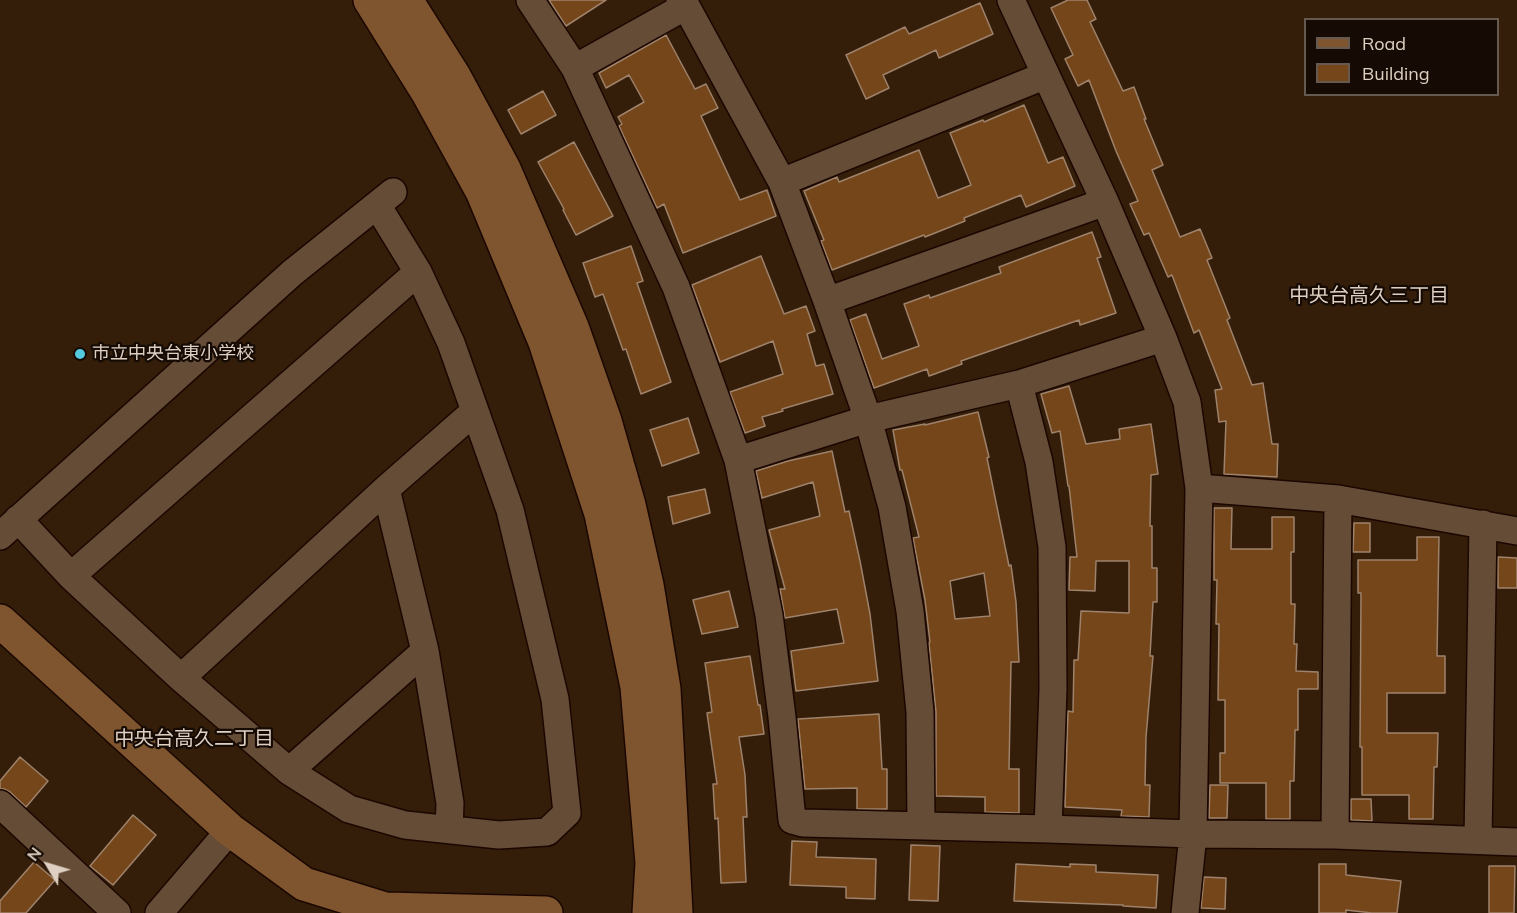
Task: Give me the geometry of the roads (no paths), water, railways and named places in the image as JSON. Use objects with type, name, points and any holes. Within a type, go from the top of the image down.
[{"type":"street","points":[[370,0],[428,93],[482,191],[545,342],[601,514],[637,687],[652,863],[649,913]]},
{"type":"street","points":[[406,0],[454,76],[504,169],[572,327],[608,431],[629,505],[647,585],[664,690],[676,913]]},
{"type":"street","points":[[530,0],[575,68],[676,287],[738,460],[769,615],[792,820],[803,823],[1193,834],[1335,835],[1517,842]]},
{"type":"street","points":[[1011,0],[1105,202],[1163,338],[1187,402],[1200,488],[1193,834],[1185,913]]},
{"type":"street","points":[[575,68],[683,3],[782,182],[868,419],[892,507],[910,611],[920,712],[921,825]]},
{"type":"street","points":[[782,182],[1046,75]]},
{"type":"street","points":[[385,198],[418,272],[451,343],[510,510],[555,699],[567,813],[547,832],[499,835],[405,825],[349,809],[289,771],[180,678],[71,576],[9,528],[292,273],[385,198]]},
{"type":"street","points":[[827,301],[1105,202]]},
{"type":"street","points":[[71,576],[418,272]]},
{"type":"street","points":[[738,460],[868,419],[1019,384],[1163,338]]},
{"type":"street","points":[[1019,384],[1039,462],[1052,547],[1053,689],[1048,829]]},
{"type":"street","points":[[180,678],[386,489],[475,411]]},
{"type":"street","points":[[1200,488],[1338,499],[1517,531]]},
{"type":"street","points":[[386,489],[425,651],[450,803],[448,829]]},
{"type":"street","points":[[1335,835],[1338,499]]},
{"type":"street","points":[[1478,840],[1483,524]]},
{"type":"street","points":[[0,621],[230,830],[304,884],[385,909],[546,913]]},
{"type":"street","points":[[289,771],[425,651]]},
{"type":"street","points":[[0,804],[117,913]]},
{"type":"street","points":[[159,913],[230,830]]},
{"type":"place","name":"市立中央台東小学校","points":[[80,354]]},
{"type":"district","name":"中央台高久三丁目","points":[[1369,296]]},
{"type":"district","name":"中央台高久二丁目","points":[[194,739]]}]
